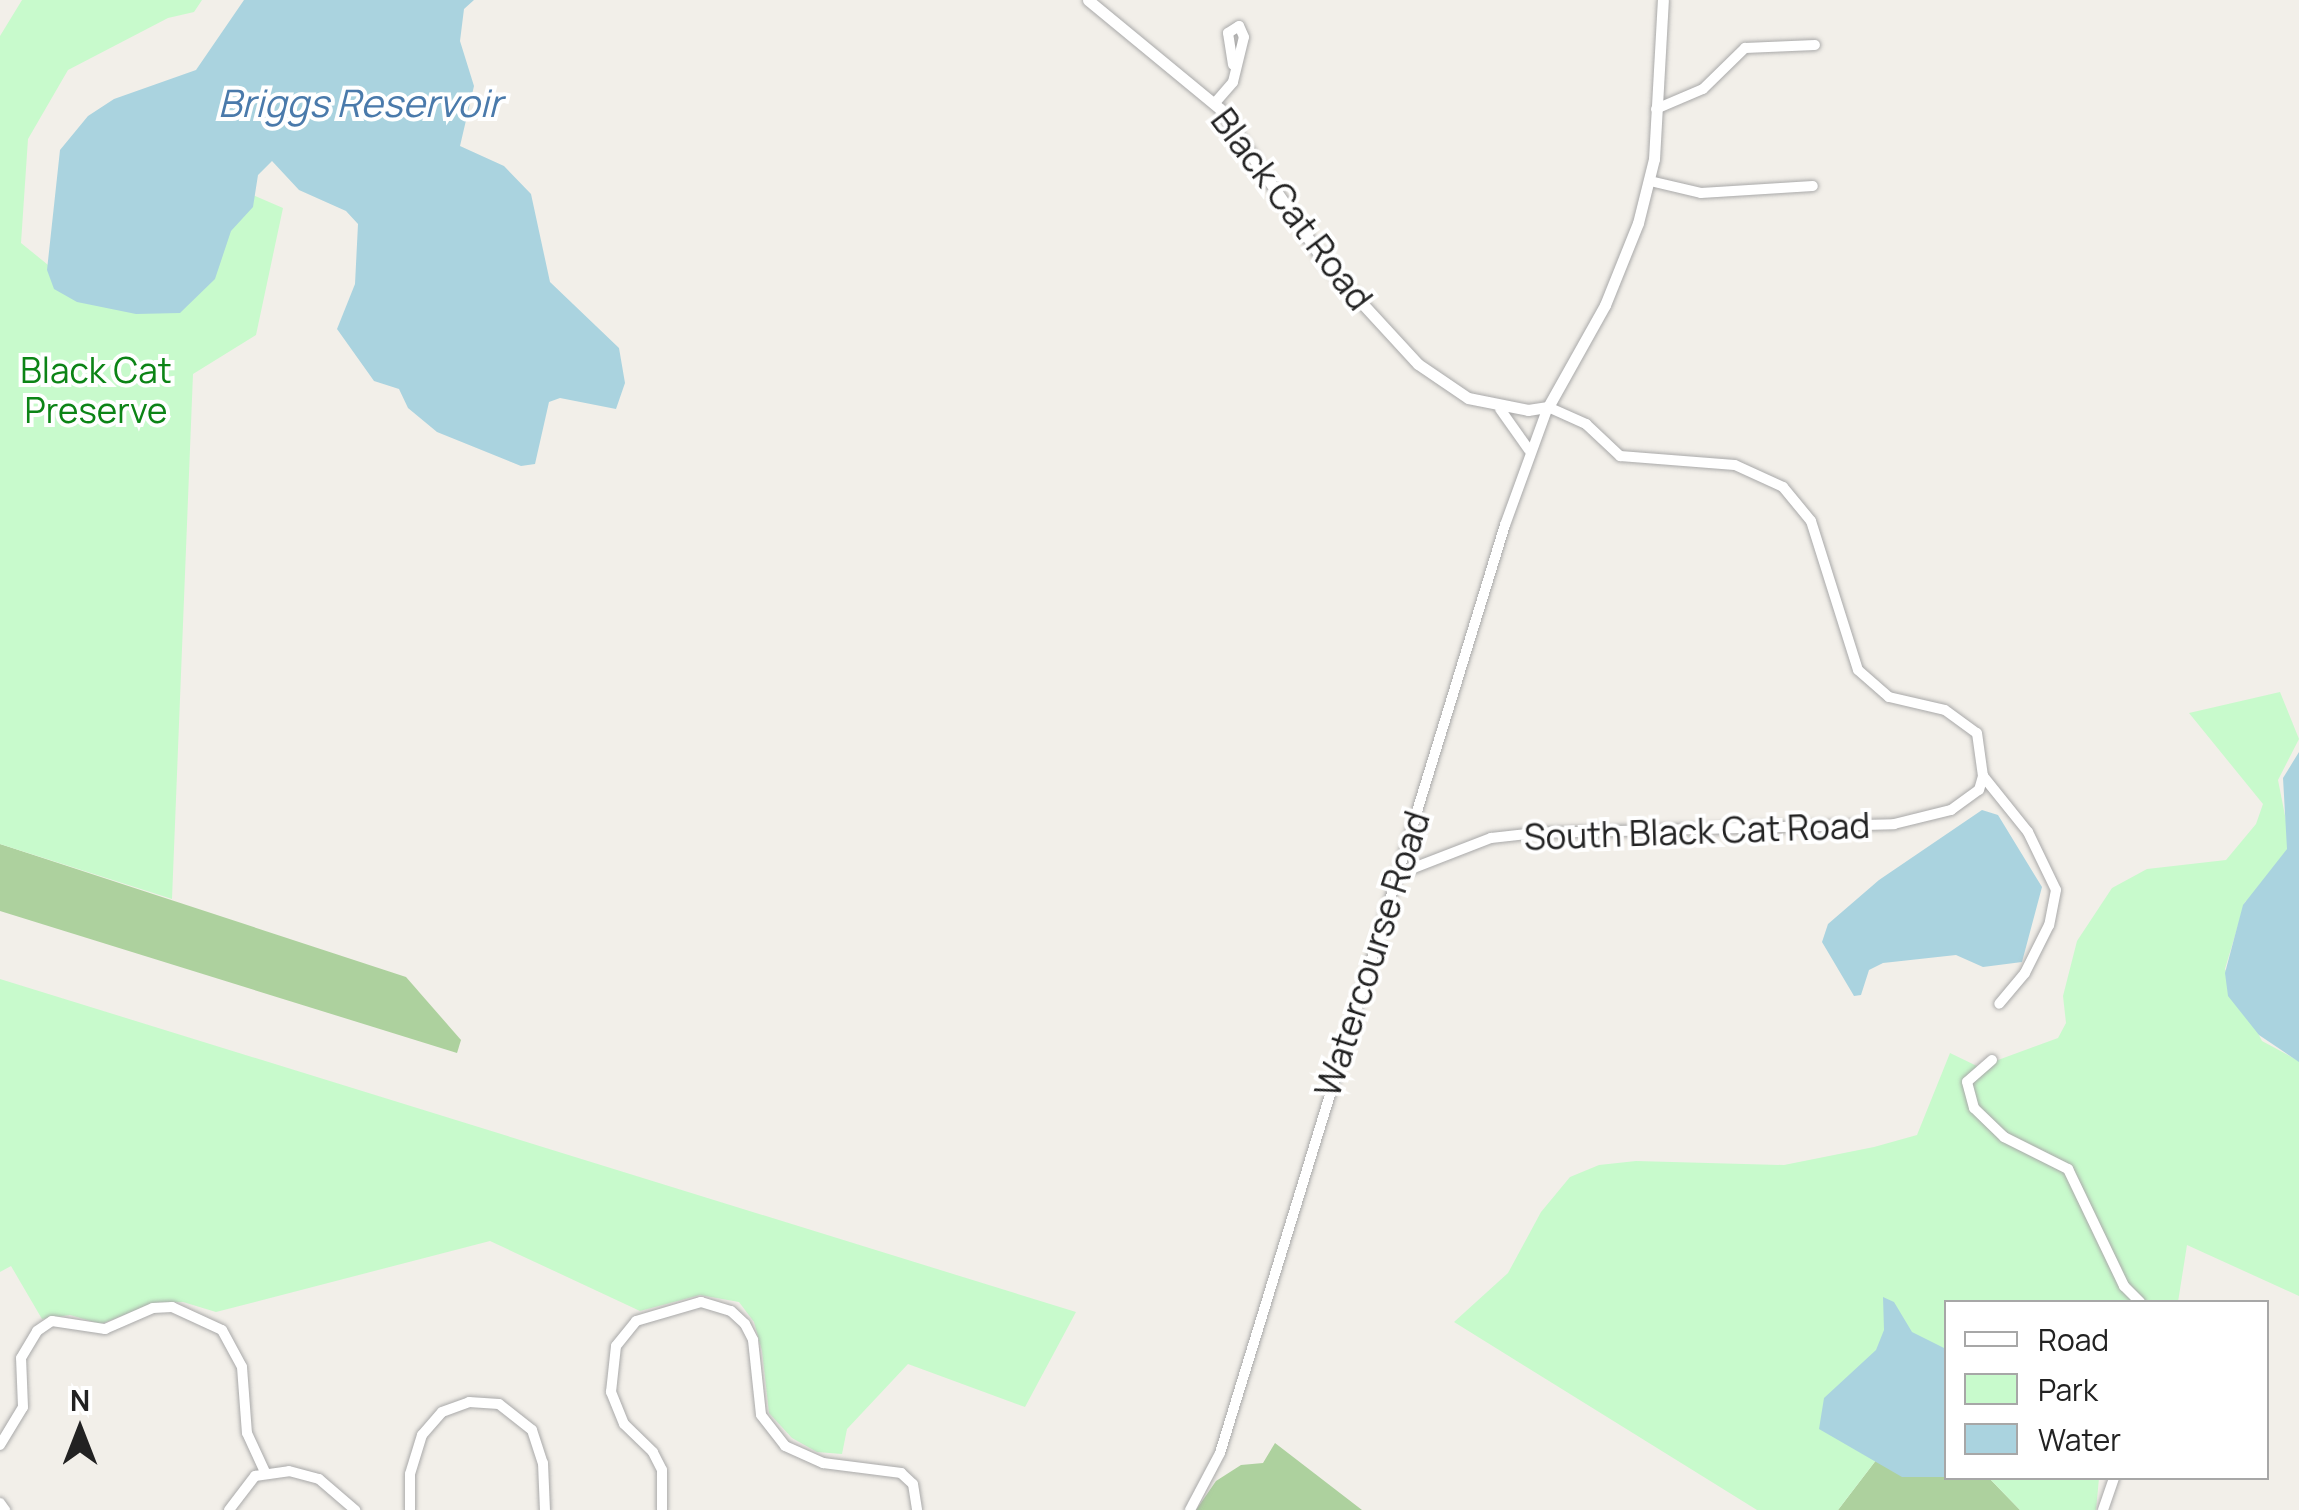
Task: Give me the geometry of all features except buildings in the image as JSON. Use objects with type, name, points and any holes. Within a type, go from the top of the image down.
[{"type":"street","name":"Black Cat Road","points":[[1088,0],[1214,104],[1258,157],[1347,291],[1440,381],[1500,408],[1548,407],[1586,424],[1620,456],[1735,465],[1783,487],[1811,522],[1858,670],[1889,697],[1945,710],[1969,725],[1981,740],[1983,776],[2028,832],[2056,890],[2049,925],[2025,973],[1999,1004]]},
{"type":"street","points":[[1548,407],[1605,305],[1650,181],[1663,0]]},
{"type":"street","points":[[1656,109],[1703,88],[1745,48],[1814,45]]},
{"type":"street","points":[[1214,104],[1232,82],[1233,64]]},
{"type":"street","points":[[1650,181],[1701,194],[1813,186]]},
{"type":"street","name":"Watercourse Road","points":[[1195,1507],[1220,1453],[1529,450],[1548,407]]},
{"type":"street","points":[[1500,408],[1529,450]]},
{"type":"street","name":"South Black Cat Road","points":[[1398,874],[1491,838],[1536,833],[1894,824],[1951,810],[1970,800],[1983,776]]},
{"type":"street","points":[[1992,1060],[1967,1082],[1974,1108],[2004,1138],[2068,1169],[2124,1286],[2138,1300]]},
{"type":"street","points":[[662,1510],[662,1470],[654,1452],[624,1424],[611,1392],[616,1346],[636,1321],[701,1302],[731,1311],[745,1324],[753,1340],[761,1415],[784,1446],[823,1462],[901,1473],[912,1484],[917,1510]]},
{"type":"street","points":[[0,1444],[23,1407],[20,1358],[37,1331],[52,1321],[105,1329],[153,1308],[172,1307],[214,1323],[229,1342],[242,1367],[247,1432],[264,1472]]},
{"type":"street","points":[[409,1510],[413,1461],[430,1424],[457,1406],[484,1402],[511,1411],[532,1430],[543,1462],[546,1510]]},
{"type":"street","points":[[228,1510],[248,1482],[264,1472],[320,1479],[355,1510]]},
{"type":"street","points":[[2103,1510],[2113,1480]]},
{"type":"street","points":[[0,1503],[6,1510]]},
{"type":"green space","name":"Black Cat Preserve","points":[[22,0],[202,0],[194,12],[168,18],[68,70],[28,139],[21,243],[74,286],[246,192],[283,208],[256,335],[193,374],[172,899],[0,844],[0,36]]},
{"type":"green space","points":[[2280,692],[2299,739],[2278,780],[2292,851],[2274,881],[2245,902],[2225,969],[2262,1041],[2299,1061],[2299,1296],[2187,1245],[2178,1300],[1944,1300],[1944,1430],[1919,1404],[1838,1510],[1757,1510],[1454,1322],[1508,1273],[1541,1212],[1570,1177],[1599,1165],[1636,1161],[1784,1165],[1917,1135],[1950,1053],[1979,1067],[2058,1038],[2066,1023],[2063,996],[2077,941],[2112,888],[2147,869],[2226,860],[2256,824],[2263,804],[2189,713]]},
{"type":"green space","points":[[0,844],[406,977],[461,1040],[457,1053],[0,911]]},
{"type":"green space","points":[[0,979],[1076,1312],[1025,1407],[908,1364],[847,1429],[842,1454],[817,1452],[792,1438],[769,1413],[762,1351],[754,1322],[739,1302],[700,1295],[640,1311],[490,1241],[216,1312],[183,1302],[155,1303],[101,1324],[70,1315],[42,1319],[11,1266],[0,1272]]},
{"type":"green space","points":[[1919,1404],[1944,1430],[1944,1480],[1991,1480],[2020,1510],[1838,1510]]},
{"type":"green space","points":[[1275,1443],[1362,1510],[1196,1510],[1216,1481],[1241,1465],[1263,1463]]},
{"type":"green space","points":[[1991,1480],[2099,1480],[2096,1510],[2020,1510]]},
{"type":"water","name":"Briggs Reservoir","points":[[244,0],[474,0],[464,9],[460,41],[474,86],[460,146],[504,166],[531,194],[550,282],[619,348],[625,383],[616,409],[560,398],[549,402],[535,464],[521,466],[437,432],[408,408],[399,389],[374,381],[337,329],[355,284],[358,224],[346,211],[299,190],[272,161],[258,175],[253,207],[231,231],[215,279],[180,313],[136,314],[77,302],[54,289],[47,270],[60,150],[88,116],[114,99],[196,70]]},
{"type":"water","points":[[2299,752],[2299,1062],[2259,1035],[2228,996],[2225,973],[2243,905],[2287,849],[2283,778]]},
{"type":"water","points":[[1982,810],[1998,815],[2042,887],[2022,962],[1983,967],[1956,955],[1883,963],[1869,970],[1861,995],[1854,996],[1822,942],[1828,924],[1879,880]]},
{"type":"water","points":[[1883,1297],[1894,1302],[1912,1332],[1944,1348],[1944,1477],[1902,1477],[1819,1429],[1824,1398],[1876,1350],[1884,1330]]}]
